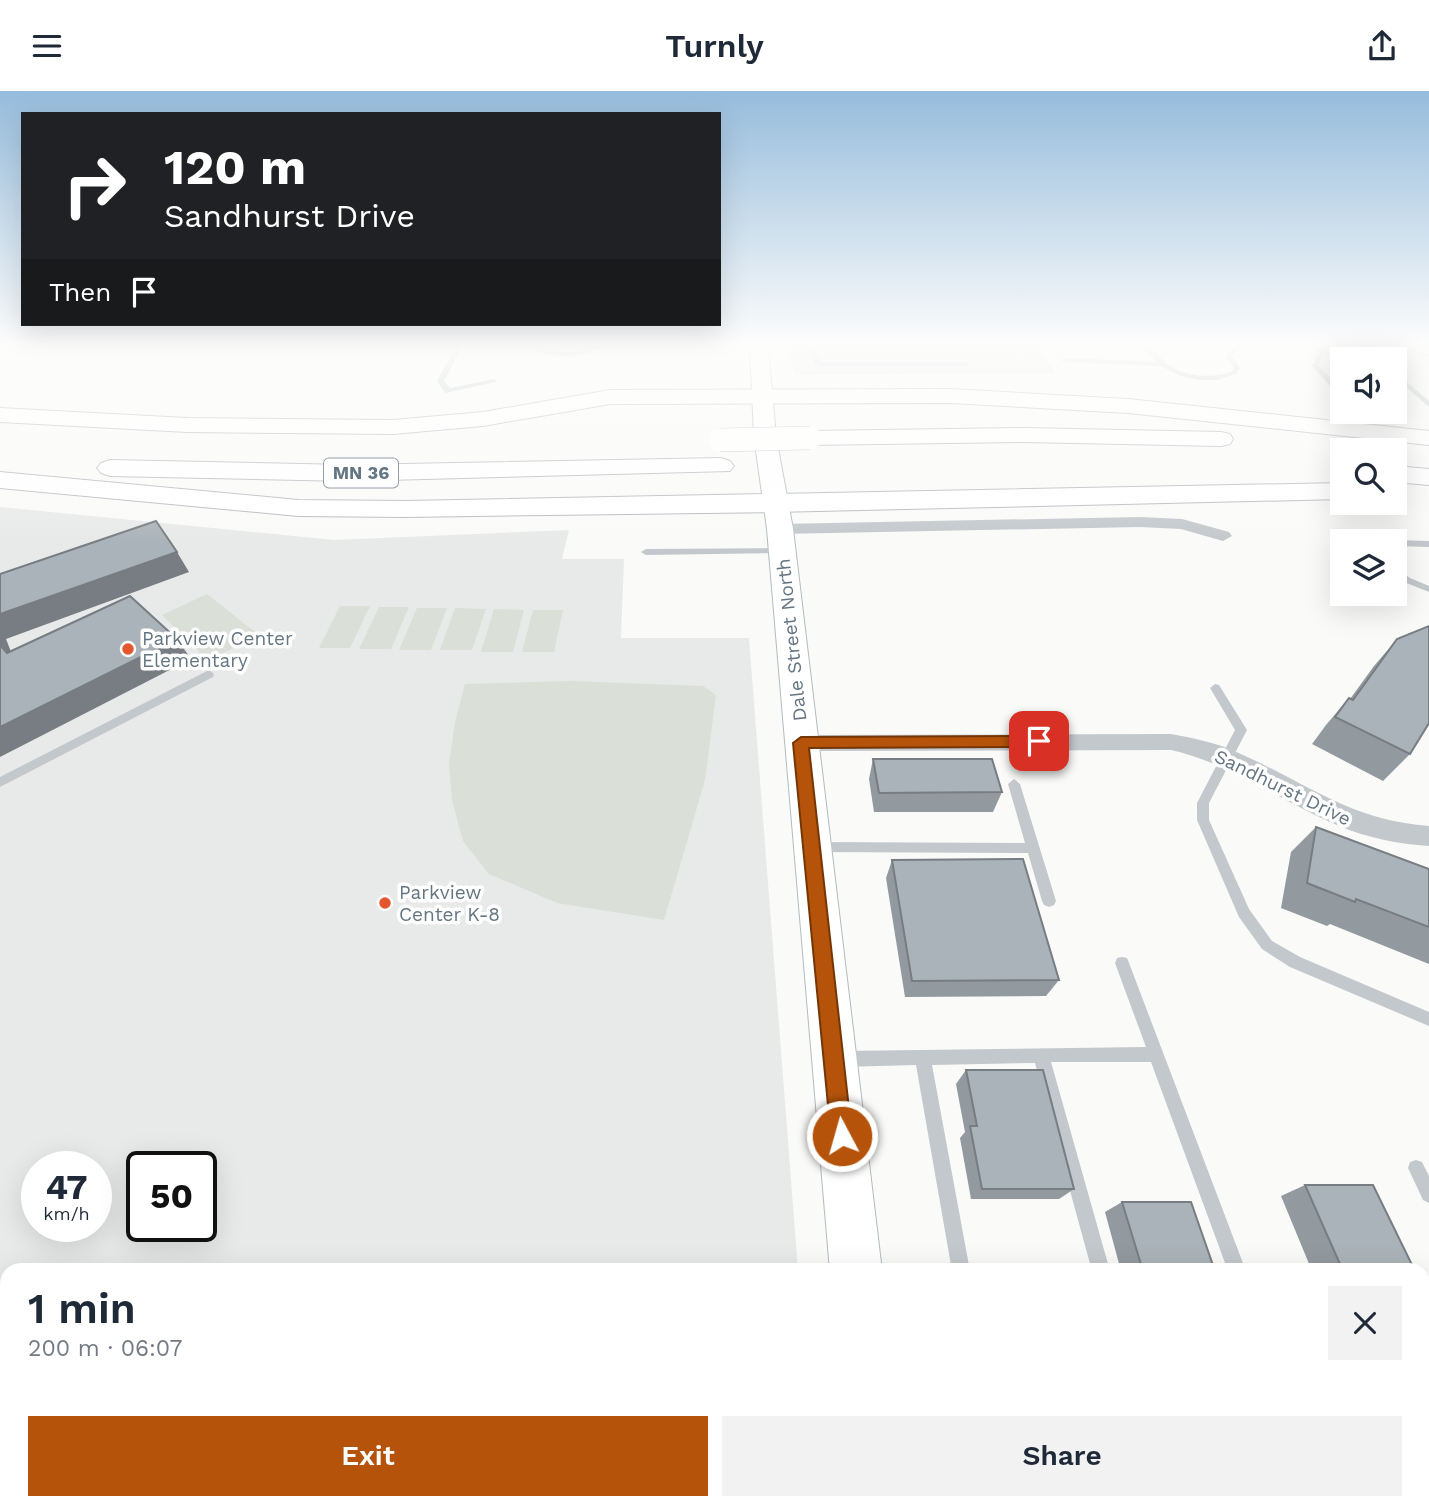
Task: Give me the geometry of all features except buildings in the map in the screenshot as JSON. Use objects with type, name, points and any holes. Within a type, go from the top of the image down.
[{"type":"highway","points":[[90,411],[139,414],[187,425]]},
{"type":"highway","points":[[0,415],[187,425],[393,427],[483,419],[528,411]]},
{"type":"highway","points":[[1173,411],[1429,438]]},
{"type":"highway","name":"MN 36","points":[[0,434],[190,443],[454,445]]},
{"type":"highway","points":[[692,440],[1101,435],[1279,442],[1429,452]]},
{"type":"highway","name":"MN 36","points":[[0,462],[150,469],[349,473],[798,464]]},
{"type":"highway","points":[[1285,467],[1330,470]]},
{"type":"highway","points":[[1407,475],[1429,477]]},
{"type":"highway","points":[[0,480],[298,508],[405,509],[778,528],[891,501],[970,510],[1209,503],[1330,495]]},
{"type":"highway","points":[[1407,493],[1429,493]]},
{"type":"main road","name":"Dale Street North","points":[[763,411],[778,528],[855,1263]]},
{"type":"street","points":[[778,528],[1140,522],[1182,524],[1223,536]]},
{"type":"street","name":"Sandhurst Drive","points":[[801,743],[1147,741],[1198,747],[1226,757],[1329,812],[1356,823],[1386,832],[1429,836]]},
{"type":"lane","points":[[646,552],[778,528]]},
{"type":"lane","points":[[1407,543],[1429,544]]},
{"type":"lane","points":[[1407,579],[1429,589]]},
{"type":"lane","points":[[0,782],[209,674]]},
{"type":"lane","points":[[1215,688],[1241,730],[1203,803],[1203,820],[1244,913],[1266,945],[1295,963],[1429,1019]]},
{"type":"lane","points":[[1014,784],[1049,901]]},
{"type":"lane","points":[[811,846],[1031,848]]},
{"type":"lane","points":[[1122,963],[1234,1263]]},
{"type":"lane","points":[[834,1059],[1156,1054]]},
{"type":"lane","points":[[1041,1055],[1099,1263]]},
{"type":"lane","points":[[923,1058],[960,1263]]},
{"type":"lane","points":[[1416,1168],[1429,1194]]},
{"type":"shaded area","name":"Parkview Center K-8","points":[[0,507],[334,540],[569,530],[562,559],[624,559],[621,638],[749,638],[797,1263],[0,1263]]},
{"type":"shaded area","points":[[207,594],[259,635],[208,661],[162,615]]},
{"type":"shaded area","points":[[340,606],[370,606],[350,648],[319,648]]},
{"type":"shaded area","points":[[379,607],[409,607],[391,649],[359,649]]},
{"type":"shaded area","points":[[417,608],[447,608],[431,650],[399,650]]},
{"type":"shaded area","points":[[455,608],[486,609],[472,650],[440,650]]},
{"type":"shaded area","points":[[494,609],[524,610],[513,652],[481,652]]},
{"type":"shaded area","points":[[533,610],[563,610],[554,652],[522,652]]},
{"type":"shaded area","points":[[571,681],[703,686],[716,695],[705,780],[664,920],[557,903],[489,874],[463,841],[452,800],[449,764],[455,722],[465,684]]},
{"type":"place","name":"Parkview Center Elementary","points":[[128,649]]},
{"type":"place","name":"Parkview Center K-8","points":[[385,903]]},
{"type":"route","points":[[842,1136],[801,743],[1039,741]]}]
